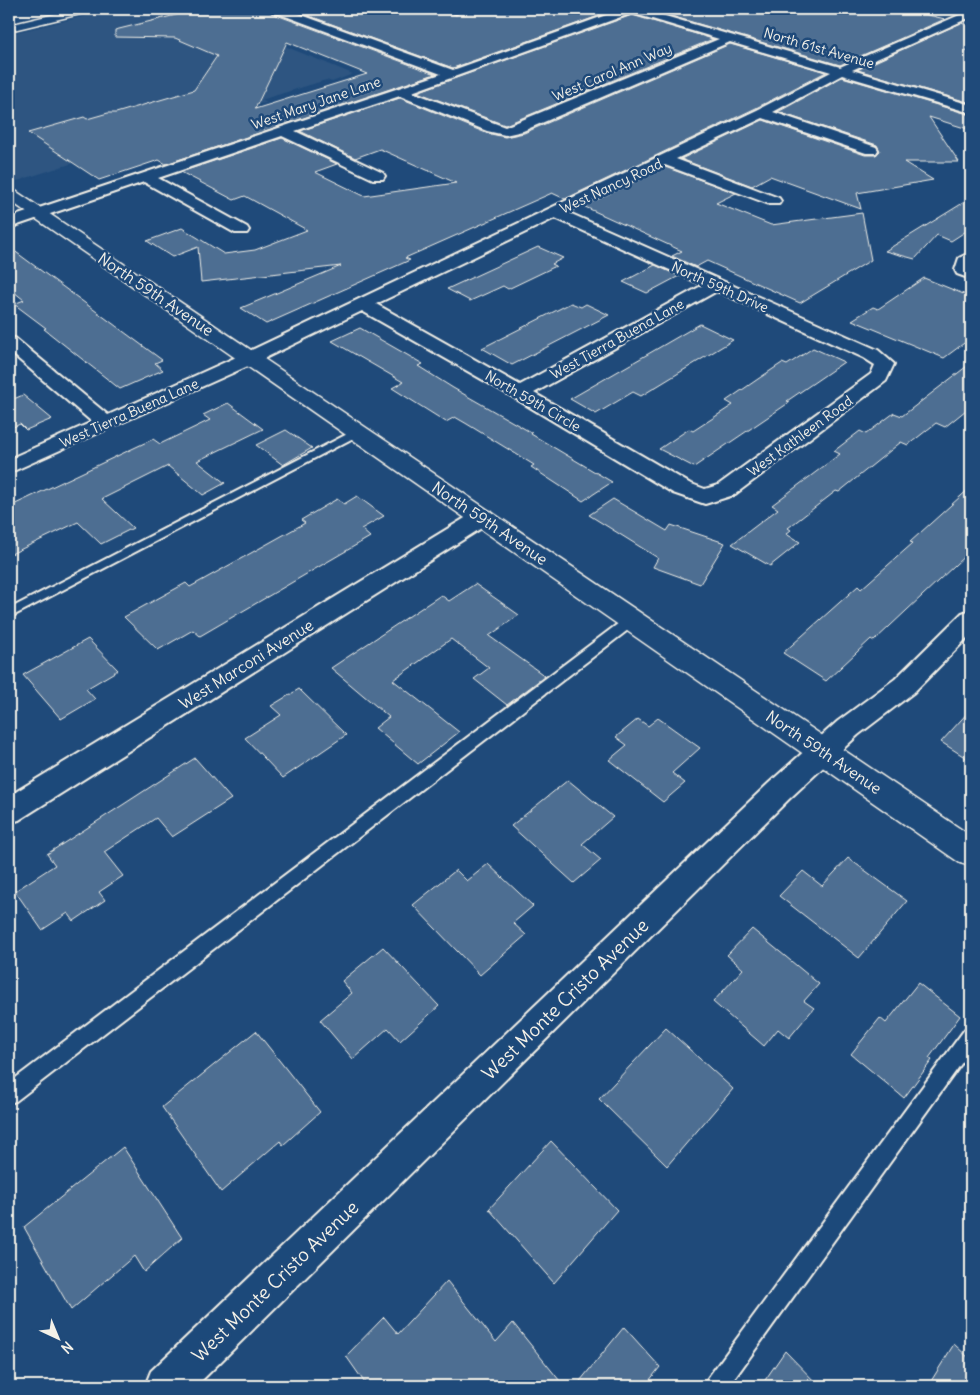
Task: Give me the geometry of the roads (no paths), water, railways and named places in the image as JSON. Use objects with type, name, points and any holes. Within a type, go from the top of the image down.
[{"type":"main road","points":[[9,28],[89,9]]},
{"type":"main road","name":"North 59th Avenue","points":[[9,193],[971,853]]},
{"type":"street","points":[[276,9],[453,74]]},
{"type":"street","name":"West Mary Jane Lane","points":[[9,223],[401,92],[631,9]]},
{"type":"street","name":"North 61st Avenue","points":[[631,9],[971,108]]},
{"type":"street","name":"West Nancy Road","points":[[250,358],[762,113],[841,71],[971,13]]},
{"type":"street","name":"West Carol Ann Way","points":[[401,92],[504,131],[518,128],[730,38]]},
{"type":"street","points":[[762,113],[871,150]]},
{"type":"street","points":[[283,131],[378,176]]},
{"type":"street","points":[[665,160],[774,201]]},
{"type":"street","points":[[147,178],[241,230]]},
{"type":"street","name":"North 59th Drive","points":[[554,212],[871,354],[885,364]]},
{"type":"street","name":"West Tierra Buena Lane","points":[[520,393],[715,285]]},
{"type":"street","name":"North 59th Circle","points":[[362,304],[520,393],[681,488],[705,497]]},
{"type":"street","points":[[9,342],[106,423]]},
{"type":"street","name":"West Tierra Buena Lane","points":[[9,467],[250,358]]},
{"type":"street","name":"West Kathleen Road","points":[[705,497],[726,490],[880,378],[885,364]]},
{"type":"street","name":"West Marconi Avenue","points":[[9,811],[483,517]]},
{"type":"street","name":"West Monte Cristo Avenue","points":[[166,1386],[822,751],[904,686],[971,620]]},
{"type":"lane","points":[[9,614],[357,432]]},
{"type":"lane","points":[[9,1094],[632,620]]},
{"type":"lane","points":[[716,1386],[971,1035]]}]
